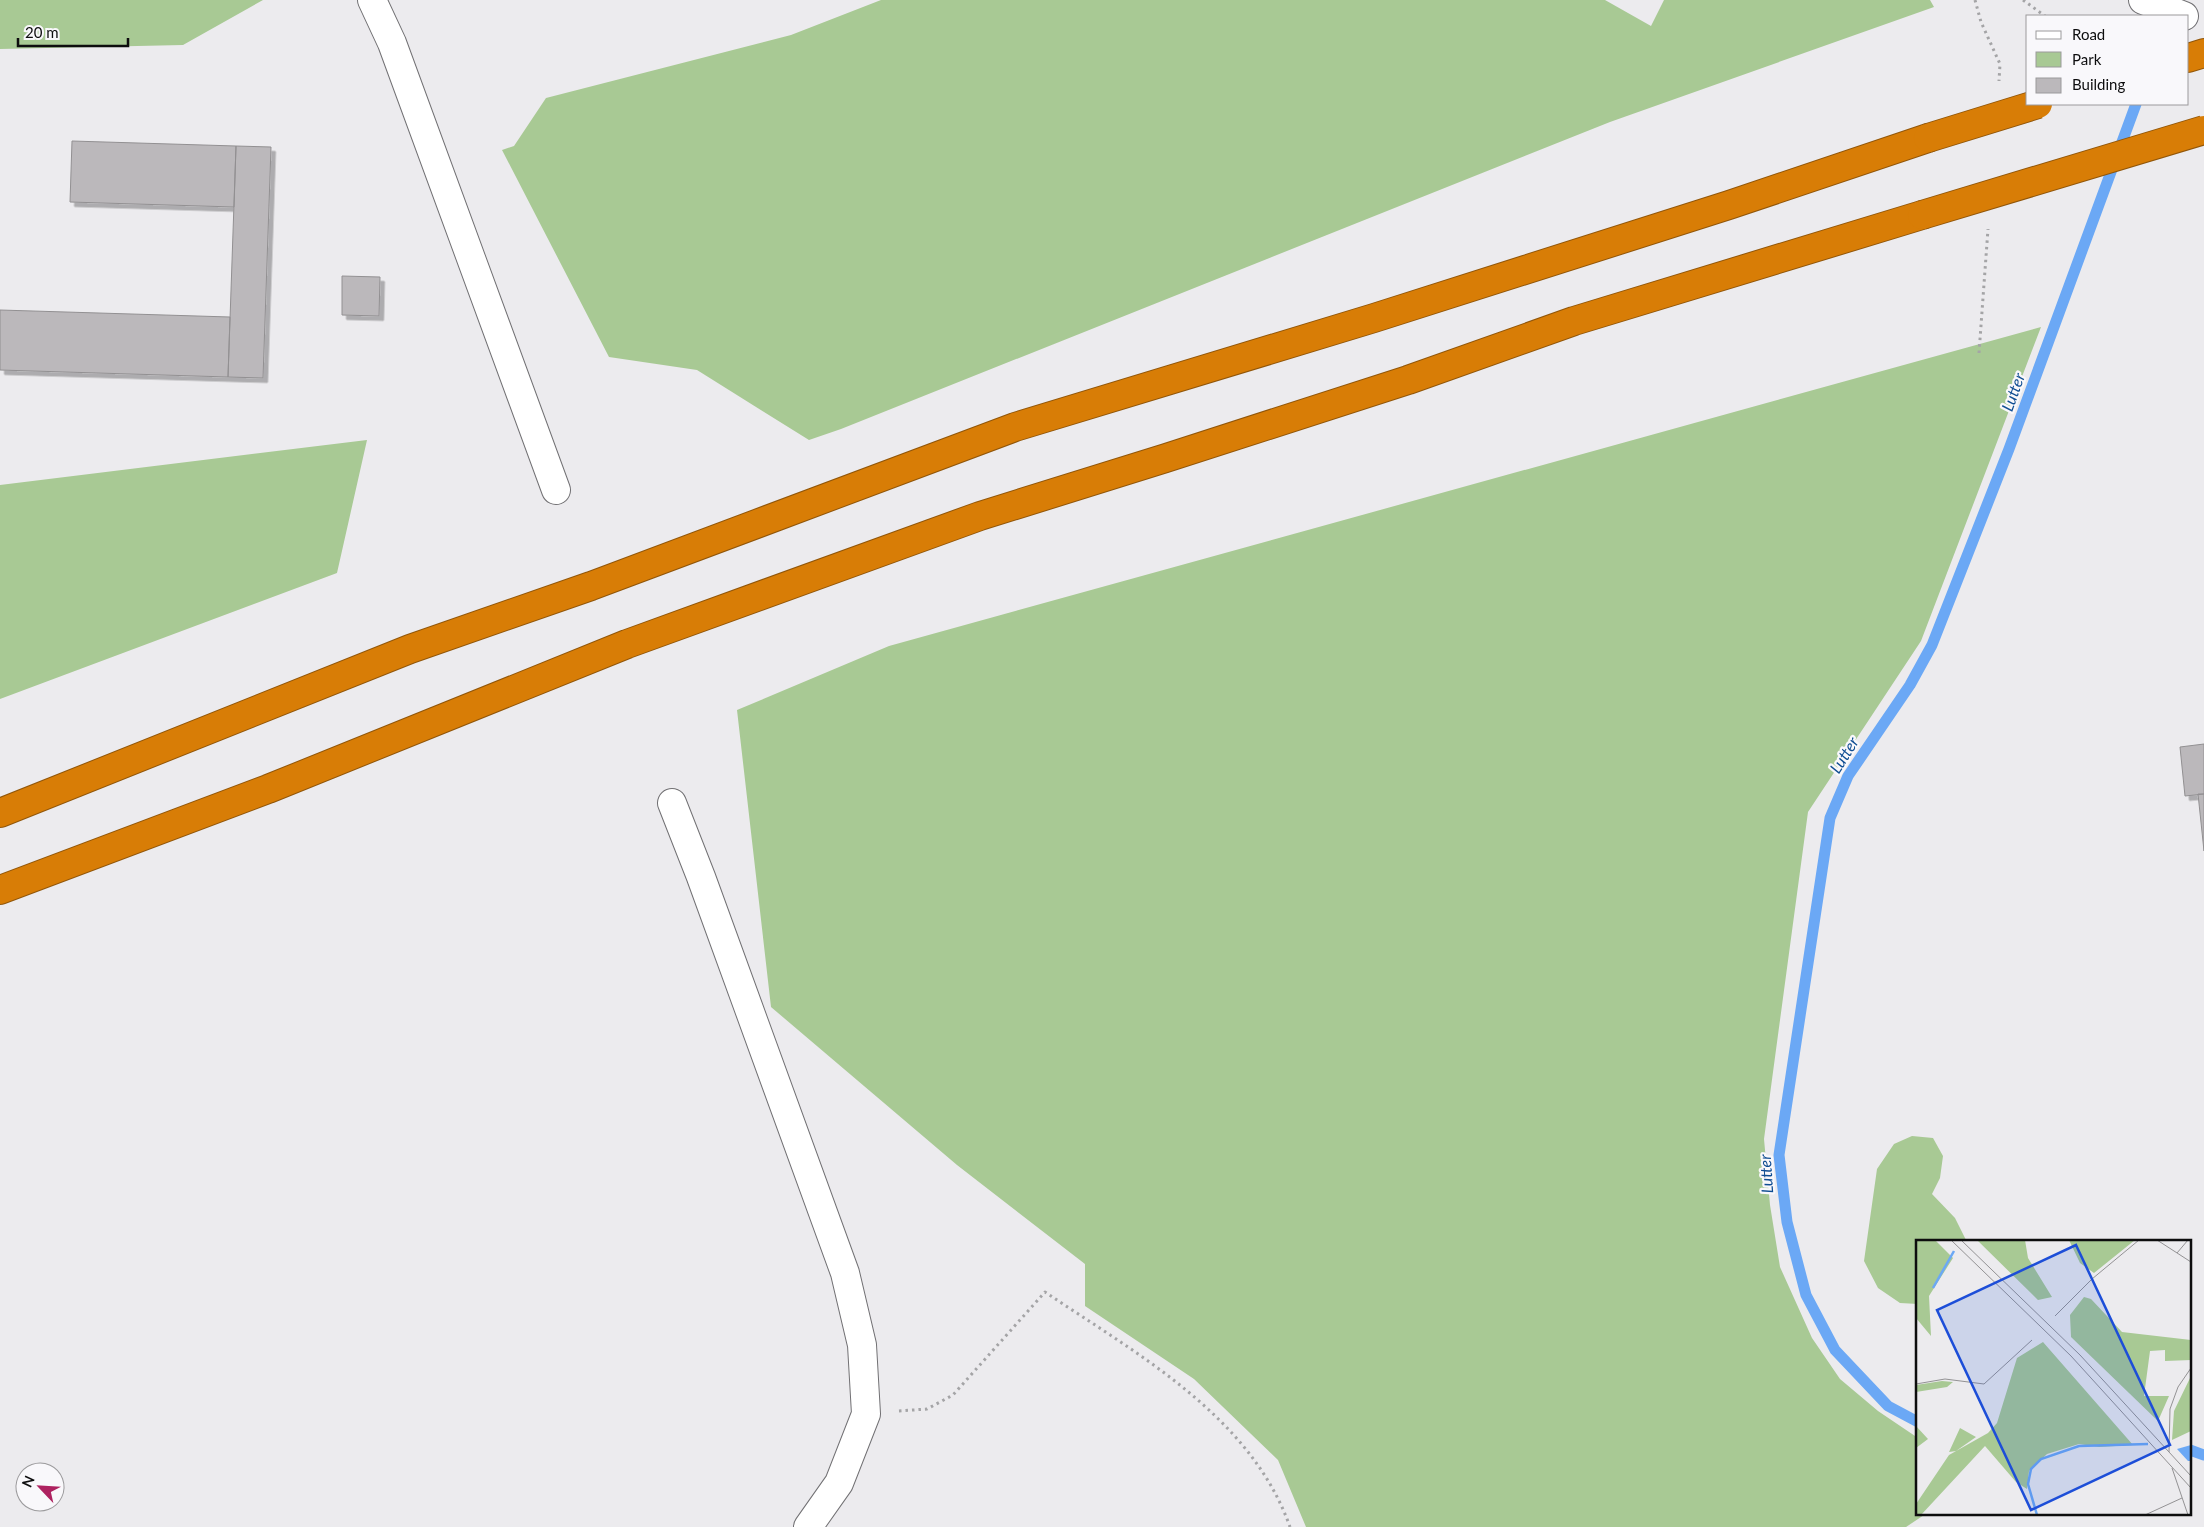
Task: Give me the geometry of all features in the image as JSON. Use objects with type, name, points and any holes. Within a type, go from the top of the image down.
[{"type":"highway","points":[[2189,58],[2204,52]]},
{"type":"highway","points":[[0,813],[410,649],[591,586],[1015,427],[1384,315],[2035,105]]},
{"type":"highway","points":[[0,890],[268,789],[627,644],[980,516],[1408,380],[1574,321],[2204,130]]},
{"type":"street","points":[[372,0],[392,43],[556,490]]},
{"type":"street","points":[[2143,0],[2181,15]]},
{"type":"street","points":[[2189,18],[2204,23]]},
{"type":"street","points":[[672,804],[711,904],[845,1273],[862,1345],[866,1414],[839,1483],[808,1527]]},
{"type":"path","points":[[2023,0],[2044,15]]},
{"type":"path","points":[[866,1414],[927,1409],[953,1395],[1045,1292],[1144,1359],[1188,1392],[1235,1434],[1264,1473],[1290,1527]]},
{"type":"green space","points":[[0,0],[263,0],[183,45],[0,49]]},
{"type":"green space","points":[[881,0],[1605,0],[1651,26],[1664,0],[1930,0],[1934,7],[1610,122],[841,429],[809,440],[697,370],[609,357],[502,150],[514,146],[546,98],[791,35]]},
{"type":"green space","points":[[2041,327],[1921,641],[1808,812],[1764,1139],[1770,1205],[1780,1267],[1812,1338],[1840,1379],[1878,1411],[1916,1437],[1916,1514],[1926,1514],[1906,1527],[1306,1527],[1278,1460],[1194,1379],[1085,1306],[1085,1264],[957,1165],[771,1007],[737,710],[889,646]]},
{"type":"green space","points":[[367,440],[337,573],[0,699],[0,485]]},
{"type":"green space","points":[[1912,1136],[1933,1138],[1943,1156],[1940,1178],[1932,1194],[1955,1218],[1966,1240],[1916,1240],[1916,1304],[1900,1303],[1878,1288],[1864,1261],[1877,1169],[1894,1144]]},
{"type":"building","points":[[72,141],[236,146],[234,207],[70,202]]},
{"type":"building","points":[[236,146],[271,147],[263,378],[228,377]]},
{"type":"building","points":[[342,276],[380,277],[379,316],[342,315]]},
{"type":"building","points":[[0,310],[230,317],[228,377],[0,370]]},
{"type":"building","points":[[2204,744],[2204,794],[2185,796],[2180,747]]},
{"type":"building","points":[[2198,794],[2204,794],[2204,851]]},
{"type":"waterway","name":"Lutter","points":[[1916,1421],[1888,1406],[1835,1350],[1806,1295],[1787,1222],[1779,1155],[1830,818],[1848,776],[1910,685],[1932,645],[2009,449],[2136,105]]},
{"type":"waterway","name":"Lutter","points":[[2192,1451],[2204,1455]]}]
